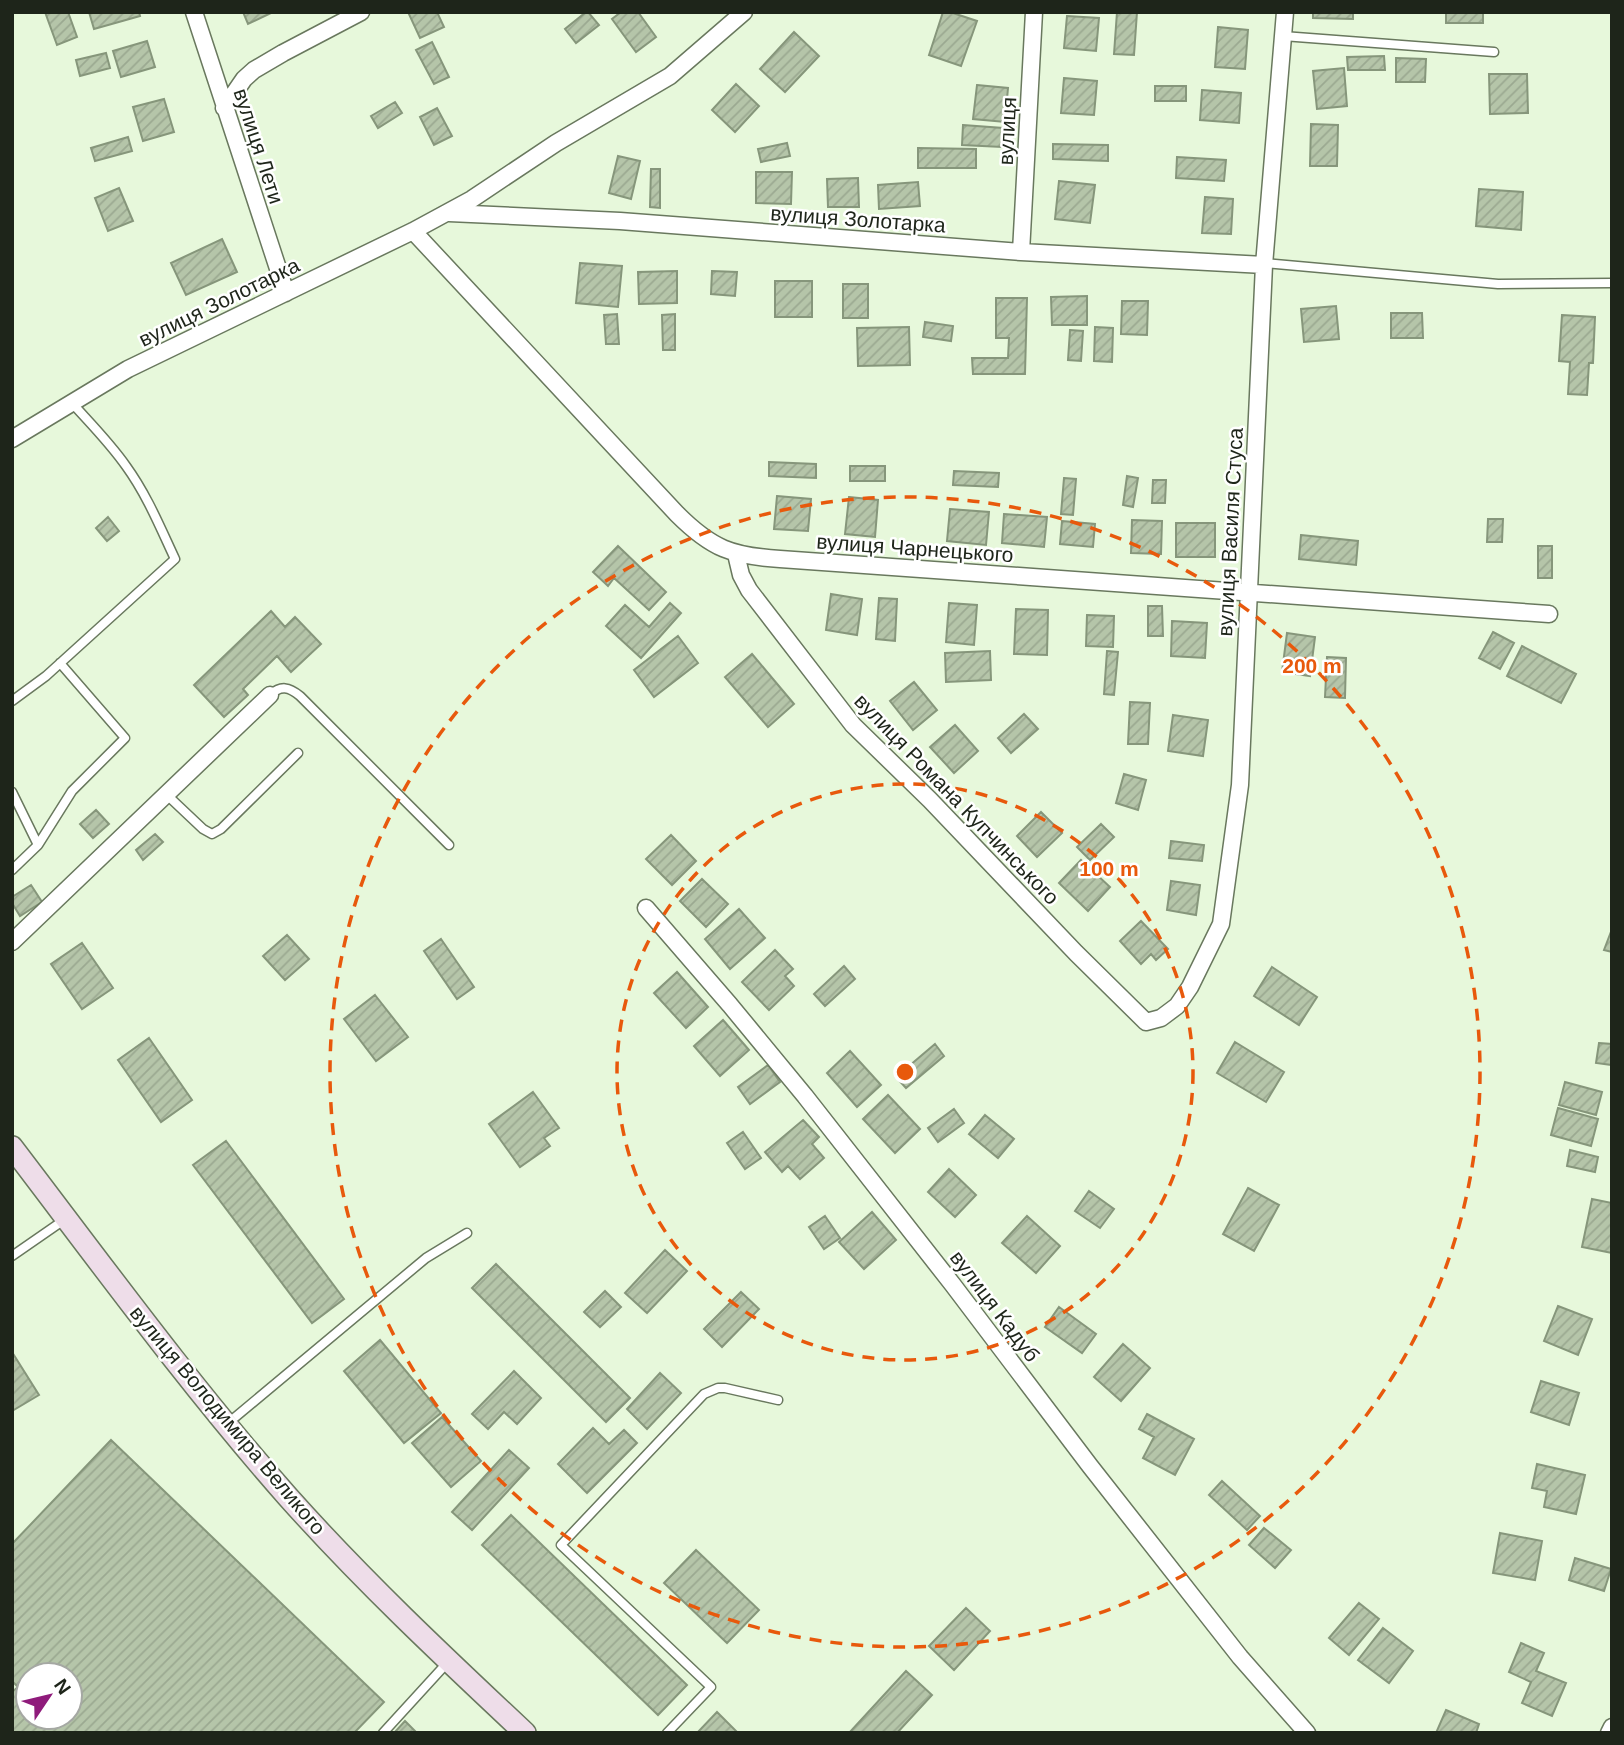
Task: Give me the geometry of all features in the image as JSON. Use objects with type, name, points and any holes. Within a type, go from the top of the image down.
[{"type":"main road","name":"вулиця Володимира Великого","points":[[12,1147],[227,1424],[313,1524],[525,1733]]},
{"type":"street","name":"вулиця Лети","points":[[194,12],[286,293]]},
{"type":"street","points":[[224,108],[244,79],[254,70],[360,12]]},
{"type":"street","name":"вулиця Золотарка","points":[[12,439],[128,369],[449,213],[556,143],[670,76],[744,12]]},
{"type":"street","name":"вулиця","points":[[1021,252],[1034,12]]},
{"type":"street","name":"вулиця Василя Стуса","points":[[1146,1022],[1161,1018],[1177,1006],[1190,987],[1221,924],[1240,785],[1264,264],[1285,12]]},
{"type":"street","name":"вулиця Золотарка","points":[[449,213],[620,221],[1021,252],[1264,264]]},
{"type":"street","name":"вулиця Чарнецького","points":[[412,231],[686,523],[710,541],[736,554],[1549,614]]},
{"type":"street","name":"вулиця Романа Купчинського","points":[[736,554],[741,575],[749,590],[853,725],[930,800],[1146,1022]]},
{"type":"street","points":[[12,942],[270,695]]},
{"type":"street","name":"вулиця Кадуб","points":[[646,908],[805,1096],[1173,1572],[1240,1657],[1307,1733]]},
{"type":"street","points":[[1609,1733],[1612,1727]]},
{"type":"lane","points":[[1283,36],[1494,52]]},
{"type":"lane","points":[[1264,264],[1498,284],[1612,283]]},
{"type":"lane","points":[[12,701],[60,663],[174,559],[155,515],[133,475],[119,455],[72,403]]},
{"type":"lane","points":[[12,870],[38,845],[72,791],[125,738],[60,663]]},
{"type":"lane","points":[[270,695],[275,690],[293,690],[449,845]]},
{"type":"lane","points":[[167,795],[203,829],[212,834],[298,754]]},
{"type":"lane","points":[[12,792],[38,845]]},
{"type":"lane","points":[[12,1256],[67,1219]]},
{"type":"lane","points":[[227,1424],[426,1258],[467,1233]]},
{"type":"lane","points":[[667,1733],[711,1687],[561,1545],[704,1394],[725,1388],[778,1401]]},
{"type":"lane","points":[[383,1733],[449,1661]]},
{"type":"building","points":[[45,12],[68,12],[77,37],[57,45]]},
{"type":"building","points":[[89,12],[139,12],[140,16],[94,29]]},
{"type":"building","points":[[243,12],[273,12],[248,24]]},
{"type":"building","points":[[408,12],[437,12],[444,27],[420,38]]},
{"type":"building","points":[[586,12],[599,25],[576,43],[565,29]]},
{"type":"building","points":[[621,12],[638,12],[656,37],[636,52],[612,19]]},
{"type":"building","points":[[943,12],[977,21],[961,66],[929,55]]},
{"type":"building","points":[[1117,12],[1137,12],[1134,55],[1114,54]]},
{"type":"building","points":[[1313,12],[1353,12],[1353,19],[1313,18]]},
{"type":"building","points":[[1446,12],[1483,12],[1483,23],[1446,23]]},
{"type":"building","points":[[1067,16],[1099,18],[1096,51],[1064,48]]},
{"type":"building","points":[[1218,27],[1248,30],[1245,69],[1215,67]]},
{"type":"building","points":[[794,32],[819,56],[785,92],[760,69]]},
{"type":"building","points":[[147,41],[155,67],[121,77],[113,51]]},
{"type":"building","points":[[432,42],[449,77],[434,84],[416,50]]},
{"type":"building","points":[[106,53],[110,68],[80,76],[76,60]]},
{"type":"building","points":[[1384,56],[1385,70],[1348,70],[1347,57]]},
{"type":"building","points":[[1396,58],[1426,59],[1425,82],[1396,82]]},
{"type":"building","points":[[1344,68],[1347,106],[1317,109],[1313,71]]},
{"type":"building","points":[[1489,74],[1527,74],[1528,113],[1490,114]]},
{"type":"building","points":[[1064,78],[1097,81],[1094,115],[1061,113]]},
{"type":"building","points":[[736,84],[759,106],[735,132],[712,110]]},
{"type":"building","points":[[977,85],[1008,88],[1005,122],[973,119]]},
{"type":"building","points":[[1155,86],[1186,86],[1186,101],[1155,101]]},
{"type":"building","points":[[1202,90],[1241,93],[1239,123],[1200,120]]},
{"type":"building","points":[[164,99],[174,132],[143,141],[133,107]]},
{"type":"building","points":[[395,102],[402,113],[378,128],[371,116]]},
{"type":"building","points":[[437,108],[452,136],[434,145],[420,117]]},
{"type":"building","points":[[1311,124],[1338,125],[1337,166],[1310,166]]},
{"type":"building","points":[[963,125],[1003,128],[1002,147],[962,145]]},
{"type":"building","points":[[128,137],[132,151],[95,161],[91,148]]},
{"type":"building","points":[[787,143],[790,156],[761,162],[758,149]]},
{"type":"building","points":[[1053,144],[1108,145],[1108,161],[1053,159]]},
{"type":"building","points":[[918,148],[976,149],[976,168],[918,168]]},
{"type":"building","points":[[618,156],[640,161],[631,199],[609,193]]},
{"type":"building","points":[[1177,157],[1226,160],[1224,181],[1176,178]]},
{"type":"building","points":[[651,169],[660,169],[660,208],[650,207]]},
{"type":"building","points":[[756,172],[792,172],[791,204],[756,203]]},
{"type":"building","points":[[858,178],[859,207],[828,207],[827,179]]},
{"type":"building","points":[[1059,181],[1095,185],[1090,223],[1055,219]]},
{"type":"building","points":[[918,182],[920,206],[879,209],[878,185]]},
{"type":"building","points":[[119,188],[133,221],[108,231],[95,198]]},
{"type":"building","points":[[1479,189],[1523,192],[1521,230],[1476,226]]},
{"type":"building","points":[[1205,197],[1233,199],[1231,234],[1202,233]]},
{"type":"building","points":[[222,239],[237,272],[186,295],[171,263]]},
{"type":"building","points":[[580,263],[622,266],[618,307],[576,303]]},
{"type":"building","points":[[677,271],[677,303],[639,304],[638,272]]},
{"type":"building","points":[[712,271],[737,272],[735,296],[711,294]]},
{"type":"building","points":[[775,281],[812,281],[812,317],[775,317]]},
{"type":"building","points":[[843,284],[868,284],[868,318],[843,318]]},
{"type":"building","points":[[1087,296],[1087,325],[1052,325],[1051,297]]},
{"type":"building","points":[[996,298],[1027,298],[1025,374],[973,374],[972,358],[1008,358],[1009,338],[996,338]]},
{"type":"building","points":[[1122,301],[1148,301],[1147,335],[1121,334]]},
{"type":"building","points":[[1336,306],[1339,339],[1304,342],[1301,309]]},
{"type":"building","points":[[1391,313],[1422,313],[1423,338],[1391,338]]},
{"type":"building","points":[[617,314],[619,344],[606,344],[604,315]]},
{"type":"building","points":[[675,314],[675,350],[663,350],[662,315]]},
{"type":"building","points":[[1562,315],[1595,317],[1593,363],[1589,363],[1587,395],[1568,394],[1570,362],[1559,361]]},
{"type":"building","points":[[925,322],[953,326],[951,341],[923,337]]},
{"type":"building","points":[[909,327],[910,365],[858,366],[857,328]]},
{"type":"building","points":[[1095,327],[1113,328],[1112,362],[1094,361]]},
{"type":"building","points":[[1070,330],[1083,331],[1081,361],[1068,360]]},
{"type":"building","points":[[769,462],[816,464],[816,478],[769,476]]},
{"type":"building","points":[[850,466],[885,466],[885,481],[850,481]]},
{"type":"building","points":[[954,471],[999,473],[998,487],[953,485]]},
{"type":"building","points":[[1127,476],[1138,478],[1133,507],[1123,505]]},
{"type":"building","points":[[1064,478],[1076,479],[1073,515],[1061,514]]},
{"type":"building","points":[[1153,480],[1166,480],[1165,503],[1152,503]]},
{"type":"building","points":[[777,496],[811,499],[808,531],[774,529]]},
{"type":"building","points":[[849,497],[878,500],[875,537],[845,534]]},
{"type":"building","points":[[950,509],[989,512],[986,545],[947,541]]},
{"type":"building","points":[[1004,514],[1047,517],[1044,547],[1002,543]]},
{"type":"building","points":[[108,517],[119,531],[107,541],[96,528]]},
{"type":"building","points":[[1488,519],[1503,519],[1502,542],[1487,542]]},
{"type":"building","points":[[1132,520],[1162,521],[1161,554],[1131,553]]},
{"type":"building","points":[[1062,521],[1095,524],[1093,547],[1060,544]]},
{"type":"building","points":[[1176,523],[1215,523],[1215,557],[1176,557]]},
{"type":"building","points":[[1301,535],[1358,541],[1356,565],[1299,559]]},
{"type":"building","points":[[618,546],[666,592],[649,610],[614,578],[608,586],[593,572]]},
{"type":"building","points":[[1538,546],[1552,546],[1552,578],[1538,578]]},
{"type":"building","points":[[831,594],[862,599],[857,635],[826,630]]},
{"type":"building","points":[[879,598],[897,599],[895,641],[876,639]]},
{"type":"building","points":[[670,603],[681,613],[641,658],[606,626],[625,605],[649,627]]},
{"type":"building","points":[[949,603],[977,605],[974,645],[946,642]]},
{"type":"building","points":[[1148,606],[1162,606],[1163,636],[1148,636]]},
{"type":"building","points":[[1016,609],[1048,610],[1047,655],[1014,654]]},
{"type":"building","points":[[271,611],[285,627],[295,617],[321,644],[291,672],[277,656],[243,689],[248,695],[224,717],[194,685]]},
{"type":"building","points":[[1087,615],[1114,616],[1113,647],[1086,646]]},
{"type":"building","points":[[1172,621],[1207,623],[1205,658],[1171,656]]},
{"type":"building","points":[[1493,632],[1514,643],[1500,669],[1479,658]]},
{"type":"building","points":[[1287,633],[1315,637],[1310,676],[1282,672]]},
{"type":"building","points":[[678,636],[698,663],[654,697],[634,670]]},
{"type":"building","points":[[1522,646],[1576,674],[1561,703],[1507,676]]},
{"type":"building","points":[[990,651],[991,680],[946,682],[945,653]]},
{"type":"building","points":[[1107,651],[1118,652],[1114,695],[1104,694]]},
{"type":"building","points":[[752,654],[794,704],[768,727],[725,677]]},
{"type":"building","points":[[1327,657],[1346,658],[1345,698],[1325,697]]},
{"type":"building","points":[[914,682],[937,710],[913,730],[890,701]]},
{"type":"building","points":[[1130,702],[1150,703],[1148,744],[1128,744]]},
{"type":"building","points":[[1024,714],[1038,729],[1011,753],[998,738]]},
{"type":"building","points":[[1173,715],[1208,720],[1203,756],[1168,751]]},
{"type":"building","points":[[955,725],[978,751],[954,773],[930,747]]},
{"type":"building","points":[[1124,774],[1146,780],[1138,810],[1116,803]]},
{"type":"building","points":[[96,810],[109,824],[93,838],[80,824]]},
{"type":"building","points":[[1041,812],[1062,833],[1037,857],[1017,836]]},
{"type":"building","points":[[1101,824],[1114,837],[1090,860],[1077,847]]},
{"type":"building","points":[[155,834],[163,842],[143,860],[136,850]]},
{"type":"building","points":[[671,835],[696,861],[672,885],[646,859]]},
{"type":"building","points":[[1171,841],[1204,845],[1202,861],[1169,858]]},
{"type":"building","points":[[1081,860],[1110,887],[1088,911],[1059,883]]},
{"type":"building","points":[[702,879],[728,904],[706,927],[680,901]]},
{"type":"building","points":[[1171,881],[1200,885],[1196,915],[1167,910]]},
{"type":"building","points":[[31,885],[42,902],[20,916],[12,903],[12,897]]},
{"type":"building","points":[[739,909],[765,938],[730,969],[705,939]]},
{"type":"building","points":[[1141,921],[1168,949],[1156,960],[1151,954],[1141,964],[1120,941]]},
{"type":"building","points":[[1612,929],[1612,952],[1604,950]]},
{"type":"building","points":[[287,935],[309,959],[285,980],[263,956]]},
{"type":"building","points":[[441,939],[474,987],[457,999],[424,951]]},
{"type":"building","points":[[82,943],[113,988],[82,1009],[51,964]]},
{"type":"building","points":[[775,950],[793,969],[785,976],[794,986],[769,1010],[742,982]]},
{"type":"building","points":[[844,966],[855,979],[825,1006],[814,994]]},
{"type":"building","points":[[1272,967],[1317,997],[1299,1025],[1254,996]]},
{"type":"building","points":[[677,972],[708,1007],[686,1028],[654,993]]},
{"type":"building","points":[[375,995],[408,1037],[376,1061],[344,1019]]},
{"type":"building","points":[[723,1020],[749,1050],[720,1076],[694,1046]]},
{"type":"building","points":[[149,1038],[192,1100],[161,1122],[118,1060]]},
{"type":"building","points":[[1235,1042],[1284,1072],[1266,1102],[1217,1073]]},
{"type":"building","points":[[1599,1043],[1612,1044],[1612,1065],[1596,1063]]},
{"type":"building","points":[[935,1044],[944,1056],[906,1088],[896,1077]]},
{"type":"building","points":[[850,1051],[881,1085],[857,1107],[827,1073]]},
{"type":"building","points":[[768,1065],[780,1082],[750,1104],[738,1087]]},
{"type":"building","points":[[1565,1082],[1602,1092],[1596,1115],[1559,1105]]},
{"type":"building","points":[[533,1092],[559,1128],[544,1138],[550,1146],[520,1167],[489,1124]]},
{"type":"building","points":[[888,1095],[920,1129],[895,1153],[863,1119]]},
{"type":"building","points":[[1558,1108],[1598,1119],[1591,1146],[1551,1135]]},
{"type":"building","points":[[954,1109],[964,1123],[938,1142],[928,1128]]},
{"type":"building","points":[[985,1115],[1014,1139],[998,1158],[969,1134]]},
{"type":"building","points":[[803,1120],[819,1137],[812,1144],[824,1158],[800,1179],[788,1166],[782,1172],[765,1152]]},
{"type":"building","points":[[743,1132],[761,1158],[745,1169],[727,1143]]},
{"type":"building","points":[[226,1141],[344,1299],[312,1323],[193,1165]]},
{"type":"building","points":[[1570,1150],[1598,1157],[1595,1172],[1567,1166]]},
{"type":"building","points":[[949,1169],[976,1195],[955,1217],[928,1192]]},
{"type":"building","points":[[1248,1188],[1279,1205],[1254,1251],[1223,1234]]},
{"type":"building","points":[[1089,1191],[1114,1209],[1100,1228],[1075,1211]]},
{"type":"building","points":[[1592,1199],[1612,1203],[1612,1253],[1582,1247]]},
{"type":"building","points":[[872,1212],[896,1240],[864,1269],[839,1242]]},
{"type":"building","points":[[825,1216],[840,1238],[824,1249],[809,1227]]},
{"type":"building","points":[[1027,1216],[1060,1246],[1036,1273],[1002,1243]]},
{"type":"building","points":[[665,1250],[687,1271],[647,1313],[625,1293]]},
{"type":"building","points":[[496,1264],[630,1398],[606,1422],[472,1288]]},
{"type":"building","points":[[605,1291],[621,1307],[600,1327],[584,1312]]},
{"type":"building","points":[[741,1292],[759,1309],[722,1347],[704,1329]]},
{"type":"building","points":[[1558,1306],[1592,1319],[1578,1355],[1544,1341]]},
{"type":"building","points":[[1059,1307],[1096,1334],[1082,1353],[1045,1327]]},
{"type":"building","points":[[380,1340],[441,1413],[404,1443],[344,1371]]},
{"type":"building","points":[[1123,1344],[1150,1368],[1121,1401],[1094,1377]]},
{"type":"building","points":[[12,1352],[39,1395],[12,1411]]},
{"type":"building","points":[[514,1371],[541,1398],[517,1424],[504,1412],[488,1429],[472,1414]]},
{"type":"building","points":[[660,1373],[681,1393],[647,1429],[627,1409]]},
{"type":"building","points":[[1541,1381],[1579,1393],[1569,1425],[1531,1412]]},
{"type":"building","points":[[1147,1414],[1194,1439],[1175,1475],[1143,1458],[1154,1437],[1139,1429]]},
{"type":"building","points":[[442,1417],[481,1461],[451,1487],[412,1443]]},
{"type":"building","points":[[593,1428],[609,1444],[624,1430],[637,1443],[587,1493],[558,1464]]},
{"type":"building","points":[[111,1440],[384,1702],[354,1733],[12,1733],[14,1690],[14,1731],[84,1731],[84,1661],[14,1661],[14,1683],[12,1544]]},
{"type":"building","points":[[509,1450],[529,1468],[472,1530],[452,1512]]},
{"type":"building","points":[[1537,1464],[1585,1475],[1576,1514],[1544,1507],[1547,1491],[1532,1488]]},
{"type":"building","points":[[1222,1481],[1260,1516],[1247,1530],[1209,1495]]},
{"type":"building","points":[[511,1515],[687,1685],[658,1715],[482,1545]]},
{"type":"building","points":[[1264,1528],[1291,1550],[1275,1568],[1249,1545]]},
{"type":"building","points":[[1500,1533],[1542,1541],[1535,1580],[1493,1573]]},
{"type":"building","points":[[696,1550],[759,1610],[727,1643],[664,1583]]},
{"type":"building","points":[[1575,1558],[1611,1569],[1604,1591],[1569,1580]]},
{"type":"building","points":[[1359,1603],[1379,1619],[1349,1655],[1329,1638]]},
{"type":"building","points":[[966,1608],[990,1631],[954,1670],[929,1646]]},
{"type":"building","points":[[1383,1628],[1413,1651],[1389,1683],[1358,1660]]},
{"type":"building","points":[[1521,1643],[1544,1653],[1536,1671],[1566,1683],[1552,1716],[1522,1703],[1531,1682],[1509,1672]]},
{"type":"building","points":[[906,1671],[932,1695],[897,1733],[849,1733]]},
{"type":"building","points":[[1446,1710],[1479,1724],[1476,1733],[1436,1733]]},
{"type":"building","points":[[717,1712],[738,1733],[697,1733]]},
{"type":"building","points":[[405,1721],[417,1733],[394,1733]]}]
